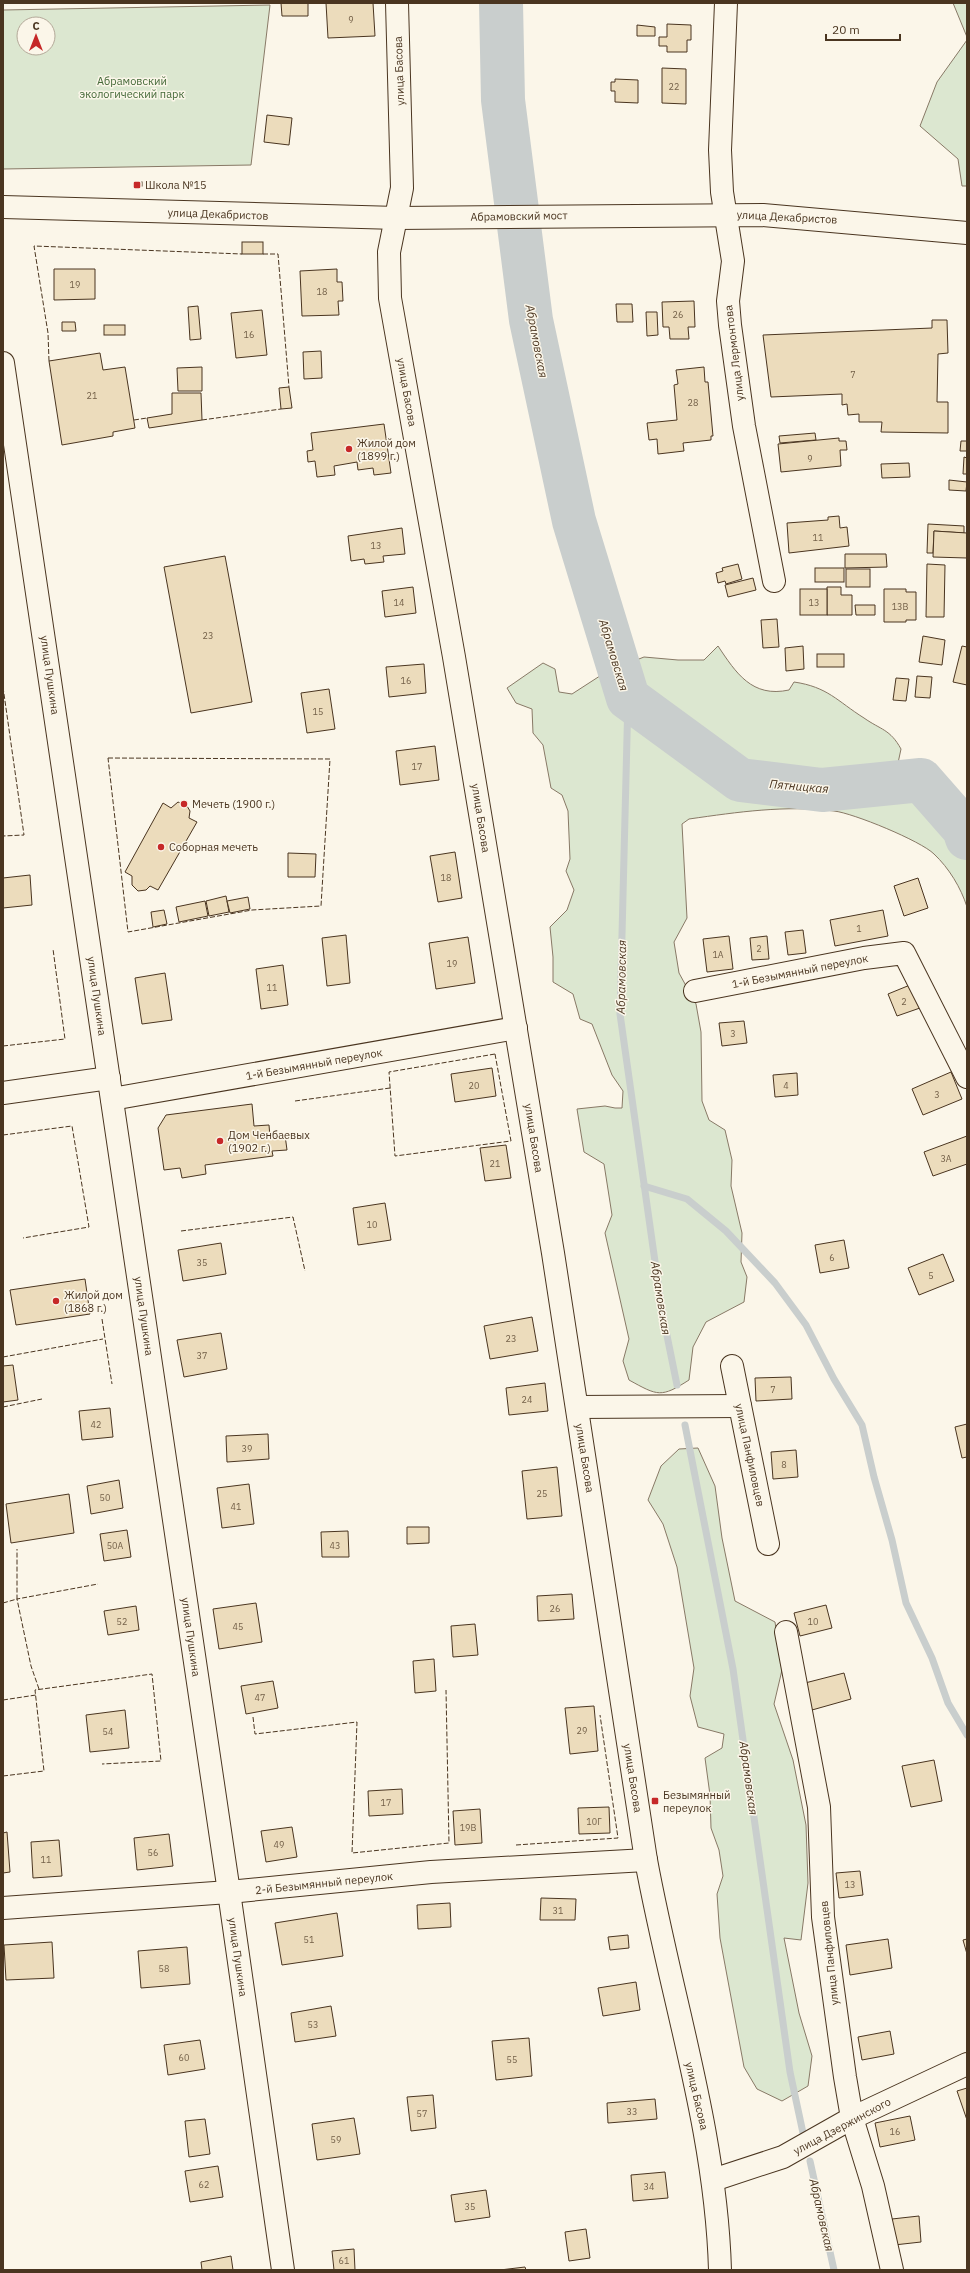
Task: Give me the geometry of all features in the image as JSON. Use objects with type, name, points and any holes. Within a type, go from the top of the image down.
[{"type":"street","name":"улица Басова","points":[[397,3],[402,188],[389,252],[390,298],[454,658],[516,1028],[577,1407],[646,1860],[654,1906],[706,2135],[719,2225],[720,2270]]},
{"type":"street","name":"улица Лермонтова","points":[[726,3],[720,150],[721,185],[734,261],[728,301],[744,426],[774,581]]},
{"type":"street","name":"улица Декабристов","points":[[3,207],[432,218]]},
{"type":"street","name":"улица Декабристов","points":[[606,215],[726,214],[798,217],[967,233]]},
{"type":"street","name":"Абрамовский мост","points":[[432,218],[606,215]]},
{"type":"street","name":"улица Пушкина","points":[[3,363],[229,1892],[283,2270]]},
{"type":"street","name":"1-й Безымянный переулок","points":[[695,991],[864,958],[904,953],[967,1077]]},
{"type":"street","name":"1-й Безымянный переулок","points":[[112,1099],[516,1028]]},
{"type":"street","points":[[3,1093],[109,1078]]},
{"type":"street","name":"улица Панфиловцев","points":[[732,1366],[768,1544]]},
{"type":"street","points":[[577,1407],[740,1406]]},
{"type":"street","name":"улица Панфиловцев","points":[[786,1632],[819,1807],[823,1917],[852,2118],[873,2186],[892,2270]]},
{"type":"street","name":"2-й Безымянный переулок","points":[[3,1908],[229,1892],[431,1872],[646,1860]]},
{"type":"street","name":"улица Дзержинского","points":[[713,2180],[783,2156],[852,2118],[967,2064]]},
{"type":"green space","points":[[953,3],[967,3],[967,37]]},
{"type":"green space","name":"Абрамовский экологический парк","points":[[270,5],[251,165],[3,169],[3,10]]},
{"type":"green space","points":[[967,40],[967,186],[962,186],[958,159],[920,126],[937,82]]},
{"type":"green space","points":[[718,646],[739,674],[755,687],[776,692],[789,690],[794,682],[815,687],[832,696],[864,718],[885,730],[893,737],[901,749],[898,763],[903,776],[917,787],[921,801],[927,806],[940,794],[950,800],[967,829],[967,907],[954,879],[934,854],[902,835],[871,822],[843,813],[816,809],[762,810],[689,819],[682,824],[687,918],[674,942],[679,973],[696,1004],[701,1032],[702,1101],[709,1120],[725,1130],[732,1160],[731,1186],[742,1233],[741,1262],[747,1277],[744,1302],[706,1322],[693,1347],[689,1380],[672,1390],[659,1393],[653,1392],[629,1380],[623,1361],[629,1339],[605,1233],[612,1215],[604,1164],[584,1152],[577,1109],[605,1106],[622,1108],[623,1091],[612,1075],[592,1024],[580,1019],[573,994],[553,982],[553,957],[550,927],[567,910],[574,890],[566,871],[570,859],[568,811],[562,795],[551,788],[543,745],[533,733],[532,709],[516,703],[507,688],[543,663],[555,669],[559,692],[572,694],[606,672],[644,657],[678,660],[704,660]]},
{"type":"green space","points":[[698,1448],[715,1486],[722,1538],[735,1601],[775,1622],[782,1670],[774,1704],[793,1760],[806,1825],[808,1883],[801,1940],[784,1938],[799,2013],[812,2056],[808,2086],[782,2101],[757,2089],[744,2067],[720,1938],[717,1894],[723,1876],[719,1850],[711,1828],[710,1795],[705,1758],[722,1748],[724,1734],[698,1727],[690,1696],[694,1668],[677,1567],[663,1524],[648,1500],[661,1466],[679,1449]]},
{"type":"building","points":[[281,3],[308,3],[308,16],[282,16]]},
{"type":"building","points":[[326,3],[373,3],[375,36],[328,38]]},
{"type":"building","points":[[667,24],[691,25],[691,40],[687,40],[687,52],[667,52],[667,46],[659,46],[659,37],[667,37]]},
{"type":"building","points":[[637,25],[655,27],[655,36],[637,36]]},
{"type":"building","points":[[662,68],[686,69],[686,104],[662,103]]},
{"type":"building","points":[[615,79],[638,80],[638,103],[615,102],[615,91],[611,91],[611,82],[615,82]]},
{"type":"building","points":[[267,115],[292,118],[289,145],[264,142]]},
{"type":"building","points":[[134,182],[142,182],[142,186],[134,186]]},
{"type":"building","points":[[242,242],[263,242],[263,254],[242,254]]},
{"type":"building","points":[[54,269],[95,269],[95,299],[54,300]]},
{"type":"building","points":[[337,269],[337,282],[342,282],[343,301],[338,301],[339,315],[302,316],[300,271]]},
{"type":"building","points":[[694,301],[695,327],[688,327],[689,339],[670,339],[669,327],[663,327],[662,302]]},
{"type":"building","points":[[616,304],[632,304],[633,322],[617,322]]},
{"type":"building","points":[[198,306],[201,339],[190,340],[188,307]]},
{"type":"building","points":[[262,310],[267,355],[236,358],[231,313]]},
{"type":"building","points":[[646,312],[657,312],[658,335],[647,336]]},
{"type":"building","points":[[932,320],[947,320],[948,353],[938,354],[937,402],[948,402],[948,433],[881,432],[882,422],[859,422],[859,414],[848,415],[847,404],[842,405],[842,394],[771,397],[763,335],[932,328]]},
{"type":"building","points":[[62,322],[75,322],[76,331],[62,331]]},
{"type":"building","points":[[104,325],[125,325],[125,335],[104,335]]},
{"type":"building","points":[[321,351],[322,378],[304,379],[303,352]]},
{"type":"building","points":[[100,353],[103,370],[125,367],[135,428],[113,432],[113,436],[62,445],[49,361]]},
{"type":"building","points":[[202,367],[202,391],[178,391],[177,368]]},
{"type":"building","points":[[704,367],[705,382],[708,382],[713,436],[711,436],[711,440],[683,443],[684,451],[658,454],[657,439],[649,440],[647,423],[677,420],[674,385],[678,384],[676,370]]},
{"type":"building","points":[[289,387],[292,408],[281,409],[279,388]]},
{"type":"building","points":[[172,393],[201,393],[202,420],[149,428],[147,418],[172,414]]},
{"type":"building","points":[[384,424],[391,473],[374,475],[373,468],[358,470],[357,462],[334,466],[335,475],[317,477],[315,461],[308,462],[307,451],[313,450],[311,433]]},
{"type":"building","points":[[815,433],[816,440],[780,443],[779,436]]},
{"type":"building","points":[[839,438],[839,441],[846,441],[847,450],[840,450],[841,466],[781,472],[778,444]]},
{"type":"building","points":[[961,441],[967,441],[967,451],[960,451]]},
{"type":"building","points":[[964,457],[967,458],[967,474],[963,474]]},
{"type":"building","points":[[909,463],[910,477],[882,478],[881,464]]},
{"type":"building","points":[[949,480],[967,482],[966,491],[949,490]]},
{"type":"building","points":[[839,516],[840,528],[847,527],[849,546],[789,553],[787,523],[828,520],[828,517]]},
{"type":"building","points":[[928,524],[964,526],[964,533],[934,531],[933,553],[927,553]]},
{"type":"building","points":[[402,528],[405,554],[383,556],[384,562],[365,564],[364,559],[351,561],[348,536]]},
{"type":"building","points":[[934,531],[967,533],[967,558],[933,557]]},
{"type":"building","points":[[845,554],[886,554],[887,567],[845,568]]},
{"type":"building","points":[[225,556],[252,702],[191,713],[164,567]]},
{"type":"building","points":[[738,564],[742,579],[726,584],[725,581],[718,583],[716,573],[723,571],[722,568]]},
{"type":"building","points":[[927,564],[945,565],[944,617],[926,617]]},
{"type":"building","points":[[815,568],[844,568],[844,582],[815,582]]},
{"type":"building","points":[[846,569],[870,569],[870,587],[846,587]]},
{"type":"building","points":[[753,578],[756,590],[728,597],[725,585]]},
{"type":"building","points":[[413,587],[416,613],[385,617],[382,591]]},
{"type":"building","points":[[827,587],[841,587],[841,595],[852,595],[852,615],[827,615]]},
{"type":"building","points":[[800,589],[827,589],[827,615],[800,615]]},
{"type":"building","points":[[884,589],[906,589],[906,592],[916,592],[916,620],[906,620],[906,622],[884,622]]},
{"type":"building","points":[[855,605],[875,605],[875,615],[856,615]]},
{"type":"building","points":[[777,619],[779,647],[763,648],[761,620]]},
{"type":"building","points":[[923,636],[945,640],[942,665],[919,662]]},
{"type":"building","points":[[803,646],[804,669],[786,671],[785,648]]},
{"type":"building","points":[[962,646],[967,647],[967,685],[953,682]]},
{"type":"building","points":[[817,654],[844,654],[844,667],[817,667]]},
{"type":"building","points":[[424,664],[426,693],[389,697],[386,667]]},
{"type":"building","points":[[917,676],[932,677],[930,698],[915,697]]},
{"type":"building","points":[[896,678],[909,679],[906,701],[893,700]]},
{"type":"building","points":[[329,689],[335,729],[307,733],[301,693]]},
{"type":"building","points":[[435,746],[439,780],[400,785],[396,751]]},
{"type":"building","name":"Соборная мечеть","points":[[178,802],[187,806],[190,811],[189,818],[197,822],[158,890],[150,886],[146,890],[138,891],[132,885],[132,876],[125,872],[163,803],[171,808]]},
{"type":"building","points":[[455,852],[462,898],[438,902],[430,856]]},
{"type":"building","points":[[288,853],[316,854],[315,877],[288,877]]},
{"type":"building","points":[[30,875],[32,905],[3,908],[3,878]]},
{"type":"building","points":[[918,878],[928,908],[904,916],[894,886]]},
{"type":"building","points":[[226,896],[229,912],[209,916],[206,901]]},
{"type":"building","points":[[248,897],[250,909],[230,913],[227,901]]},
{"type":"building","points":[[205,901],[208,916],[179,922],[176,907]]},
{"type":"building","points":[[164,910],[167,924],[153,927],[151,912]]},
{"type":"building","points":[[883,910],[888,936],[835,946],[830,920]]},
{"type":"building","points":[[803,930],[806,953],[788,955],[785,932]]},
{"type":"building","points":[[346,935],[350,983],[327,986],[322,938]]},
{"type":"building","points":[[729,936],[733,969],[707,972],[703,939]]},
{"type":"building","points":[[767,936],[769,959],[752,960],[750,938]]},
{"type":"building","points":[[468,937],[475,983],[436,989],[429,943]]},
{"type":"building","points":[[283,965],[288,1005],[261,1009],[256,969]]},
{"type":"building","points":[[165,973],[172,1020],[142,1024],[135,978]]},
{"type":"building","points":[[910,985],[920,1008],[897,1016],[888,994]]},
{"type":"building","points":[[744,1021],[747,1043],[722,1046],[719,1023]]},
{"type":"building","points":[[492,1068],[496,1096],[455,1102],[451,1074]]},
{"type":"building","points":[[951,1072],[962,1099],[923,1115],[912,1089]]},
{"type":"building","points":[[797,1073],[798,1095],[775,1097],[773,1075]]},
{"type":"building","points":[[252,1104],[254,1126],[269,1125],[270,1137],[285,1135],[287,1150],[272,1151],[273,1156],[205,1165],[206,1174],[182,1178],[180,1168],[164,1170],[158,1128],[166,1115]]},
{"type":"building","points":[[967,1136],[967,1164],[933,1176],[924,1152]]},
{"type":"building","points":[[506,1145],[511,1178],[485,1181],[480,1148]]},
{"type":"building","points":[[385,1203],[391,1240],[358,1245],[353,1208]]},
{"type":"building","points":[[844,1240],[849,1268],[820,1273],[815,1245]]},
{"type":"building","points":[[221,1243],[226,1274],[183,1281],[178,1250]]},
{"type":"building","points":[[943,1254],[954,1281],[919,1295],[908,1268]]},
{"type":"building","points":[[85,1279],[90,1314],[16,1325],[10,1290]]},
{"type":"building","points":[[532,1317],[538,1351],[490,1359],[484,1326]]},
{"type":"building","points":[[221,1333],[227,1369],[184,1377],[177,1340]]},
{"type":"building","points":[[13,1365],[18,1400],[3,1402],[3,1366]]},
{"type":"building","points":[[791,1377],[792,1399],[756,1401],[755,1378]]},
{"type":"building","points":[[545,1383],[548,1411],[509,1415],[506,1388]]},
{"type":"building","points":[[110,1408],[113,1437],[82,1440],[79,1411]]},
{"type":"building","points":[[967,1424],[967,1457],[962,1458],[955,1427]]},
{"type":"building","points":[[268,1434],[269,1459],[227,1462],[226,1436]]},
{"type":"building","points":[[796,1450],[798,1477],[773,1479],[771,1452]]},
{"type":"building","points":[[557,1467],[562,1516],[527,1519],[522,1471]]},
{"type":"building","points":[[119,1480],[123,1508],[91,1514],[87,1486]]},
{"type":"building","points":[[249,1484],[254,1524],[222,1528],[217,1488]]},
{"type":"building","points":[[69,1494],[74,1533],[11,1543],[6,1504]]},
{"type":"building","points":[[407,1527],[429,1527],[429,1543],[407,1544]]},
{"type":"building","points":[[127,1530],[131,1557],[104,1561],[100,1534]]},
{"type":"building","points":[[348,1531],[349,1557],[322,1557],[321,1532]]},
{"type":"building","points":[[572,1594],[574,1619],[538,1621],[537,1596]]},
{"type":"building","points":[[256,1603],[262,1642],[219,1649],[213,1609]]},
{"type":"building","points":[[826,1605],[832,1628],[800,1636],[794,1613]]},
{"type":"building","points":[[136,1606],[139,1630],[108,1635],[104,1611]]},
{"type":"building","points":[[475,1624],[478,1655],[453,1657],[451,1626]]},
{"type":"building","points":[[434,1659],[436,1691],[415,1693],[413,1661]]},
{"type":"building","points":[[844,1673],[851,1699],[812,1710],[805,1683]]},
{"type":"building","points":[[273,1681],[278,1708],[246,1714],[241,1686]]},
{"type":"building","points":[[594,1706],[598,1751],[570,1754],[565,1708]]},
{"type":"building","points":[[125,1710],[129,1748],[90,1752],[86,1715]]},
{"type":"building","points":[[934,1760],[942,1801],[911,1807],[902,1766]]},
{"type":"building","points":[[402,1789],[403,1814],[369,1816],[368,1791]]},
{"type":"building","points":[[609,1807],[610,1833],[579,1834],[578,1808]]},
{"type":"building","points":[[480,1809],[482,1843],[455,1845],[453,1811]]},
{"type":"building","points":[[292,1827],[297,1857],[266,1862],[261,1831]]},
{"type":"building","points":[[7,1832],[10,1872],[3,1873],[3,1833]]},
{"type":"building","points":[[169,1834],[173,1866],[137,1870],[134,1838]]},
{"type":"building","points":[[59,1840],[62,1876],[33,1878],[31,1842]]},
{"type":"building","points":[[860,1871],[863,1895],[839,1898],[836,1873]]},
{"type":"building","points":[[541,1898],[576,1899],[575,1920],[540,1920]]},
{"type":"building","points":[[450,1903],[451,1927],[418,1929],[417,1905]]},
{"type":"building","points":[[337,1913],[343,1956],[282,1965],[275,1923]]},
{"type":"building","points":[[628,1935],[629,1948],[610,1950],[608,1937]]},
{"type":"building","points":[[888,1939],[892,1968],[850,1975],[846,1945]]},
{"type":"building","points":[[967,1939],[967,1954],[963,1940]]},
{"type":"building","points":[[52,1942],[54,1978],[6,1980],[4,1945]]},
{"type":"building","points":[[187,1947],[190,1984],[141,1988],[138,1951]]},
{"type":"building","points":[[636,1982],[640,2010],[603,2016],[598,1988]]},
{"type":"building","points":[[331,2006],[336,2036],[295,2042],[291,2013]]},
{"type":"building","points":[[890,2031],[894,2054],[862,2060],[858,2037]]},
{"type":"building","points":[[529,2038],[532,2076],[496,2080],[492,2041]]},
{"type":"building","points":[[200,2040],[205,2069],[168,2075],[164,2045]]},
{"type":"building","points":[[967,2088],[967,2120],[957,2091]]},
{"type":"building","points":[[433,2095],[436,2128],[411,2131],[407,2097]]},
{"type":"building","points":[[655,2099],[657,2119],[608,2123],[607,2103]]},
{"type":"building","points":[[910,2116],[915,2140],[880,2147],[875,2123]]},
{"type":"building","points":[[354,2118],[360,2154],[317,2160],[312,2124]]},
{"type":"building","points":[[205,2119],[210,2154],[189,2157],[185,2121]]},
{"type":"building","points":[[218,2166],[223,2197],[190,2202],[185,2171]]},
{"type":"building","points":[[665,2172],[668,2198],[633,2201],[631,2175]]},
{"type":"building","points":[[486,2190],[490,2217],[455,2222],[451,2195]]},
{"type":"building","points":[[919,2216],[921,2242],[894,2245],[892,2219]]},
{"type":"building","points":[[586,2229],[590,2258],[569,2261],[565,2232]]},
{"type":"building","points":[[354,2249],[355,2270],[334,2270],[332,2251]]},
{"type":"building","points":[[231,2256],[233,2270],[202,2270],[201,2262]]},
{"type":"building","points":[[525,2267],[526,2270],[500,2270]]},
{"type":"waterway","name":"Абрамовская","points":[[501,3],[503,100],[531,320],[574,521],[628,698],[740,780],[822,790],[921,780],[964,829],[967,838]]},
{"type":"waterway","name":"Абрамовская","points":[[628,698],[620,1014],[662,1311],[677,1385]]},
{"type":"waterway","points":[[644,1186],[687,1199],[726,1231],[775,1283],[806,1325],[834,1379],[862,1425],[874,1477],[892,1540],[906,1603],[932,1658],[948,1703],[967,1735]]},
{"type":"waterway","name":"Абрамовская","points":[[685,1425],[733,1669],[790,2072],[803,2133]]},
{"type":"waterway","name":"Абрамовская","points":[[810,2161],[834,2270]]},
{"type":"fence","points":[[49,361],[48,333],[34,246],[242,254]]},
{"type":"fence","points":[[263,254],[278,254],[289,387]]},
{"type":"fence","points":[[202,420],[281,409]]},
{"type":"fence","points":[[134,420],[147,418]]},
{"type":"fence","points":[[3,687],[24,835],[3,836]]},
{"type":"fence","points":[[108,758],[330,759],[321,906],[252,910],[128,932],[108,758]]},
{"type":"fence","points":[[3,1046],[65,1039],[53,949]]},
{"type":"fence","points":[[495,1054],[511,1141],[395,1156],[389,1072],[495,1054]]},
{"type":"fence","points":[[295,1101],[390,1088]]},
{"type":"fence","points":[[3,1135],[72,1126],[89,1227],[23,1238]]},
{"type":"fence","points":[[181,1231],[293,1217],[305,1271]]},
{"type":"fence","points":[[102,1319],[112,1384]]},
{"type":"fence","points":[[3,1357],[103,1339]]},
{"type":"fence","points":[[3,1407],[42,1399]]},
{"type":"fence","points":[[3,1603],[17,1599],[17,1549]]},
{"type":"fence","points":[[39,1689],[31,1666],[17,1599],[98,1584]]},
{"type":"fence","points":[[3,1776],[44,1771],[35,1690],[152,1674],[161,1761],[102,1764]]},
{"type":"fence","points":[[253,1717],[255,1734],[357,1722],[352,1853],[449,1843],[446,1690]]},
{"type":"fence","points":[[3,1700],[36,1695]]},
{"type":"fence","points":[[516,1845],[618,1838],[600,1715]]},
{"type":"place","name":"Школа №15","points":[[137,185]]},
{"type":"place","name":"Жилой дом (1899 г.)","points":[[349,449]]},
{"type":"place","name":"Мечеть (1900 г.)","points":[[184,804]]},
{"type":"place","name":"Соборная мечеть","points":[[161,847]]},
{"type":"place","name":"Дом Ченбаевых (1902 г.)","points":[[220,1141]]},
{"type":"place","name":"Жилой дом (1868 г.)","points":[[56,1301]]},
{"type":"place","name":"Безымянный переулок","points":[[655,1801]]},
{"type":"water label","name":"Пятницкая","points":[[799,786]]}]
